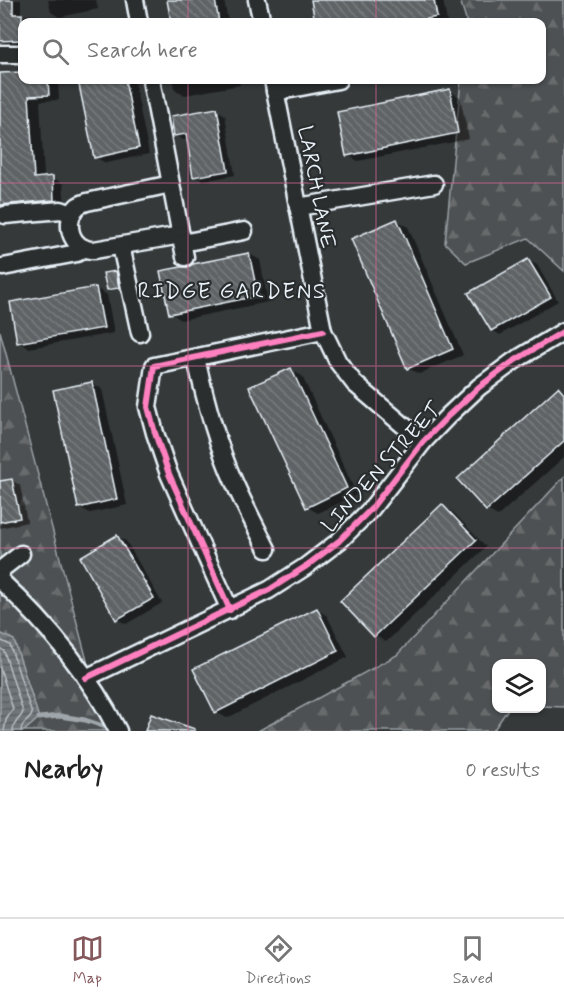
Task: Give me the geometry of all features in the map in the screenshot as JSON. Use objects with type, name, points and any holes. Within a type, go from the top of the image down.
[{"type":"street","points":[[135,0],[138,18]]},
{"type":"street","points":[[257,0],[261,18]]},
{"type":"street","points":[[0,54],[18,54]]},
{"type":"street","points":[[152,84],[182,245]]},
{"type":"street","points":[[274,86],[295,84]]},
{"type":"street","name":"LARCH LANE","points":[[274,86],[323,331],[338,362],[355,384],[423,442]]},
{"type":"street","points":[[171,184],[87,201],[72,214],[69,224],[76,243],[94,250],[122,246],[182,245],[244,231]]},
{"type":"street","points":[[298,207],[434,184]]},
{"type":"street","points":[[5,215],[61,210],[72,214]]},
{"type":"street","points":[[122,246],[140,333]]},
{"type":"street","points":[[3,267],[77,253],[84,248]]},
{"type":"street","points":[[230,610],[169,474],[148,407],[154,366],[323,331]]},
{"type":"street","name":"LINDEN STREET","points":[[86,678],[230,610],[296,573],[339,541],[371,509],[423,442],[479,387],[514,361],[564,331]]},
{"type":"street","points":[[195,358],[215,433],[234,483],[267,549]]},
{"type":"street","points":[[0,573],[21,554]]},
{"type":"street","points":[[0,580],[57,639],[86,678],[118,731]]},
{"type":"green space","points":[[460,0],[564,0],[564,271],[528,238],[466,263],[445,243],[461,84],[546,84],[546,18],[466,18]]},
{"type":"green space","points":[[0,331],[91,676],[121,731],[0,731]]},
{"type":"green space","points":[[564,477],[564,707],[546,706],[546,659],[492,659],[492,713],[505,713],[493,731],[258,731],[397,655]]},
{"type":"water","points":[[0,633],[14,640],[39,718],[24,731],[0,731]]},
{"type":"building","points":[[0,0],[13,0],[13,14],[22,14],[22,18],[18,18],[18,40],[0,41]]},
{"type":"building","points":[[167,0],[215,0],[218,18],[170,18]]},
{"type":"building","points":[[311,0],[434,0],[437,17],[432,18],[314,18]]},
{"type":"building","points":[[18,72],[18,84],[48,84],[49,95],[29,96],[34,178],[53,176],[54,200],[0,205],[0,73]]},
{"type":"building","points":[[79,84],[126,84],[139,148],[94,158]]},
{"type":"building","points":[[450,89],[458,133],[346,156],[337,112]]},
{"type":"building","points":[[217,108],[228,171],[193,177],[186,134],[174,136],[171,116]]},
{"type":"building","points":[[397,219],[453,349],[407,369],[351,239]]},
{"type":"building","points":[[249,253],[258,296],[169,314],[160,271]]},
{"type":"building","points":[[528,259],[551,297],[491,331],[468,293]]},
{"type":"building","points":[[116,271],[119,288],[107,290],[103,273]]},
{"type":"building","points":[[96,287],[104,328],[17,343],[10,302]]},
{"type":"building","points":[[291,368],[347,488],[306,508],[249,387]]},
{"type":"building","points":[[92,382],[117,499],[78,508],[53,390]]},
{"type":"building","points":[[558,387],[564,394],[564,441],[486,511],[457,479]]},
{"type":"building","points":[[12,479],[20,518],[0,522],[0,481]]},
{"type":"building","points":[[442,504],[476,540],[374,637],[340,601]]},
{"type":"building","points":[[117,535],[154,598],[116,620],[80,557]]},
{"type":"building","points":[[317,608],[338,651],[215,713],[193,669]]},
{"type":"building","points":[[151,714],[195,729],[195,731],[145,731]]},
{"type":"waterway","points":[[39,718],[60,716],[85,720],[112,729]]},
{"type":"cycle path","points":[[230,610],[169,474],[155,433],[148,407],[154,366],[323,331]]},
{"type":"cycle path","points":[[86,678],[269,590],[305,567],[339,541],[371,509],[423,442],[479,387],[514,361],[564,331]]},
{"type":"district","name":"RIDGE GARDENS","points":[[232,290]]}]
